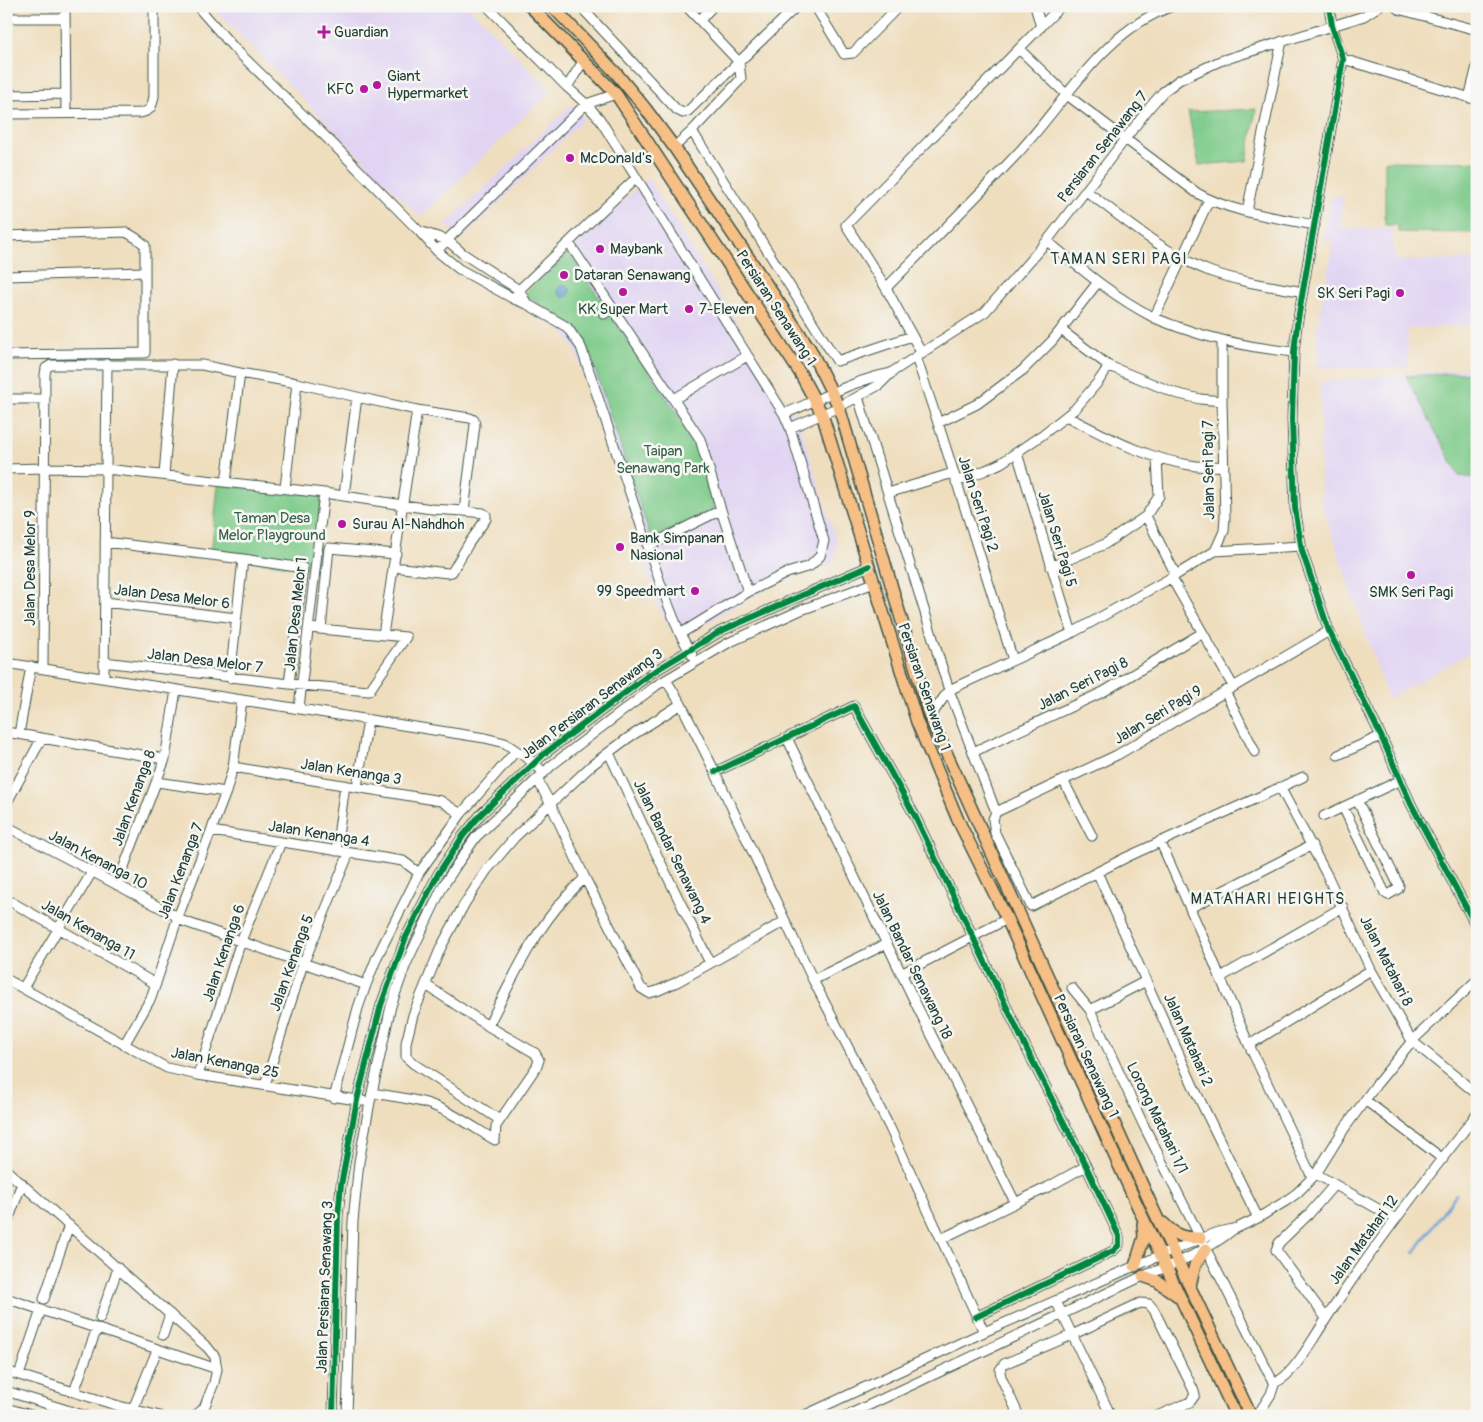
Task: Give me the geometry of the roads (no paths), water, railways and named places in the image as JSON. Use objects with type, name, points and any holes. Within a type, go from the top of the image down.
[{"type":"main road","name":"Persiaran Senawang 1","points":[[530,6],[616,94],[790,356],[816,401],[822,414],[917,722],[958,820],[1007,919],[1160,1256],[1236,1416]]},
{"type":"main road","name":"Persiaran Senawang 1","points":[[552,6],[616,73],[674,147],[810,349],[839,407],[930,717],[1172,1251],[1179,1262],[1251,1416]]},
{"type":"main road","points":[[1157,1216],[1172,1231],[1184,1238],[1200,1238]]},
{"type":"main road","points":[[1135,1266],[1144,1237],[1143,1218]]},
{"type":"main road","points":[[1190,1286],[1195,1265],[1206,1249]]},
{"type":"main road","points":[[1143,1276],[1161,1284],[1181,1299]]},
{"type":"street","points":[[65,6],[66,113]]},
{"type":"street","points":[[6,114],[147,112],[152,106],[154,96],[154,6]]},
{"type":"street","points":[[197,6],[234,48],[420,230],[437,251],[460,269],[568,326],[581,347],[648,546],[680,634],[696,662]]},
{"type":"street","points":[[487,6],[599,118],[784,414],[790,428],[824,541],[820,556],[810,566],[787,573],[748,592],[680,634]]},
{"type":"street","points":[[580,6],[677,110],[683,113],[688,111],[797,6]]},
{"type":"street","points":[[674,147],[741,79],[739,62],[686,6]]},
{"type":"street","points":[[700,20],[714,6]]},
{"type":"street","points":[[815,6],[844,54],[853,53],[899,6]]},
{"type":"street","points":[[1034,6],[1041,27]]},
{"type":"street","points":[[1061,6],[1020,49],[1067,95],[1197,193],[1209,200],[1247,211],[1315,226]]},
{"type":"street","points":[[886,288],[1018,153],[1092,65],[1115,41],[1137,24],[1173,6]]},
{"type":"street","points":[[1329,6],[1332,26],[1343,59],[1294,352],[1293,479],[1301,546],[1329,631],[1381,736],[1411,804],[1477,928]]},
{"type":"street","name":"Persiaran Senawang 7","points":[[892,372],[985,312],[1047,241],[1103,166],[1163,92],[1179,80],[1220,61],[1364,16],[1379,6]]},
{"type":"street","points":[[1398,9],[1477,30]]},
{"type":"street","points":[[6,18],[65,18]]},
{"type":"street","points":[[1247,211],[1282,41]]},
{"type":"street","name":"Jalan Seri Pagi 2","points":[[1013,660],[912,336],[886,288],[846,226],[1020,49]]},
{"type":"street","points":[[1343,59],[1473,99],[1477,66]]},
{"type":"street","points":[[567,87],[584,60]]},
{"type":"street","points":[[6,95],[66,94]]},
{"type":"street","points":[[437,251],[586,104],[616,94]]},
{"type":"street","points":[[692,130],[837,361],[912,336]]},
{"type":"street","points":[[514,299],[519,290],[636,178]]},
{"type":"street","points":[[1086,191],[1167,250],[1182,258],[1219,274],[1303,292]]},
{"type":"street","points":[[1154,318],[1209,200]]},
{"type":"street","points":[[420,230],[447,240],[462,253],[519,290],[527,304]]},
{"type":"street","points":[[6,236],[126,232],[145,245],[145,353],[6,355]]},
{"type":"street","points":[[1047,241],[1116,295],[1154,318],[1222,341],[1253,348],[1294,352]]},
{"type":"street","points":[[569,243],[700,439],[748,592]]},
{"type":"street","points":[[6,276],[145,272]]},
{"type":"street","points":[[938,423],[977,404],[1015,375],[1052,341],[1098,282]]},
{"type":"street","points":[[604,314],[613,308]]},
{"type":"street","points":[[1061,330],[1109,366],[1175,393],[1200,399],[1222,401]]},
{"type":"street","name":"Jalan Seri Pagi 7","points":[[1215,551],[1224,531],[1225,517],[1222,341]]},
{"type":"street","points":[[674,399],[747,356]]},
{"type":"street","points":[[104,678],[107,364],[202,365],[297,383],[417,410],[470,418],[474,420],[475,425],[464,511]]},
{"type":"street","name":"Jalan Desa Melor 9","points":[[43,668],[46,368],[51,365],[107,364]]},
{"type":"street","points":[[164,475],[173,364]]},
{"type":"street","points":[[888,493],[986,470],[1017,453],[1075,409],[1109,366]]},
{"type":"street","points":[[784,414],[875,376],[892,372]]},
{"type":"street","points":[[790,428],[858,397],[878,385],[892,372]]},
{"type":"street","points":[[226,482],[240,373]]},
{"type":"street","points":[[285,488],[297,383]]},
{"type":"street","points":[[344,495],[357,397]]},
{"type":"street","points":[[858,397],[949,690],[996,812],[993,819],[996,833],[1031,906],[1160,841],[1303,776]]},
{"type":"street","points":[[6,399],[45,399]]},
{"type":"street","points":[[309,628],[383,635],[417,410]]},
{"type":"street","points":[[1066,416],[1119,443],[1157,458],[1197,466],[1224,466]]},
{"type":"street","name":"Jalan Seri Pagi 5","points":[[1017,453],[1072,634]]},
{"type":"street","points":[[1051,567],[1105,544],[1146,516],[1159,496],[1157,458]]},
{"type":"street","points":[[6,469],[106,469],[344,495],[403,505],[483,513],[486,515],[486,518],[452,572],[394,567]]},
{"type":"street","name":"Jalan Desa Melor 1","points":[[300,708],[324,493]]},
{"type":"street","points":[[648,546],[721,510]]},
{"type":"street","points":[[1146,516],[1229,688],[1255,752]]},
{"type":"street","points":[[105,542],[303,568],[289,684]]},
{"type":"street","points":[[930,717],[949,690],[1072,634],[1215,551],[1301,546]]},
{"type":"street","points":[[320,629],[329,548],[396,554]]},
{"type":"street","points":[[230,678],[243,559]]},
{"type":"street","name":"Jalan Persiaran Senawang 3","points":[[333,1416],[338,1216],[341,1184],[357,1100],[381,1005],[406,937],[438,874],[463,836],[481,814],[534,763],[650,674],[721,631],[869,566]]},
{"type":"street","name":"Jalan Persiaran Senawang 3","points":[[347,1416],[353,1221],[359,1162],[391,1006],[406,964],[443,886],[476,837],[540,776],[657,685],[728,643],[801,610],[874,583]]},
{"type":"street","name":"Jalan Desa Melor 6","points":[[105,602],[236,618]]},
{"type":"street","name":"Jalan Seri Pagi 9","points":[[996,812],[1132,747],[1229,688],[1329,631]]},
{"type":"street","name":"Jalan Seri Pagi 8","points":[[973,752],[1103,692],[1202,633]]},
{"type":"street","name":"Jalan Desa Melor 7","points":[[104,662],[302,686],[369,691],[406,637],[383,635]]},
{"type":"street","points":[[6,663],[300,708],[485,738],[505,743],[534,763],[550,803],[585,878],[641,988],[648,993],[677,982],[785,921]]},
{"type":"street","points":[[19,734],[31,666]]},
{"type":"street","points":[[666,680],[681,704],[813,980],[890,1128],[984,1332]]},
{"type":"street","name":"Jalan Kenanga 8","points":[[117,885],[165,759],[176,690]]},
{"type":"street","name":"Jalan Kenanga 7","points":[[124,1044],[151,998],[177,918],[226,792],[233,767],[242,700]]},
{"type":"street","points":[[426,985],[488,1026],[534,1052],[539,1060],[537,1066],[500,1120],[406,1057],[406,1043],[413,1015],[440,947],[465,903],[487,870],[515,836],[592,765],[628,738],[681,704]]},
{"type":"street","points":[[715,772],[854,706],[915,816],[1032,1060],[1086,1166],[1119,1236],[1119,1245],[1113,1251],[976,1317]]},
{"type":"street","points":[[357,787],[368,720]]},
{"type":"street","points":[[6,732],[165,759]]},
{"type":"street","points":[[1338,755],[1381,736]]},
{"type":"street","points":[[8,799],[42,738]]},
{"type":"street","name":"Jalan Bandar Senawang 18","points":[[786,738],[1015,1202]]},
{"type":"street","points":[[334,1097],[366,985],[377,957],[419,872],[461,814],[516,751]]},
{"type":"street","name":"Jalan Bandar Senawang 4","points":[[609,753],[710,963]]},
{"type":"street","name":"Jalan Kenanga 3","points":[[233,767],[440,801],[461,814]]},
{"type":"street","points":[[1063,780],[1092,836]]},
{"type":"street","points":[[1324,816],[1401,780]]},
{"type":"street","points":[[157,782],[226,792]]},
{"type":"street","points":[[336,851],[345,785]]},
{"type":"street","name":"Jalan Matahari 8","points":[[1280,787],[1343,907],[1371,970],[1412,1041]]},
{"type":"street","points":[[1343,807],[1384,893],[1388,895],[1398,889],[1399,886],[1357,800]]},
{"type":"street","name":"Jalan Kenanga 10","points":[[6,826],[177,918],[366,985]]},
{"type":"street","name":"Jalan Kenanga 4","points":[[211,831],[403,861],[419,872]]},
{"type":"street","points":[[1160,841],[1221,977],[1249,1045],[1314,1175],[1396,1219]]},
{"type":"street","name":"Jalan Kenanga 6","points":[[198,1075],[241,942],[281,842]]},
{"type":"street","points":[[1190,908],[1312,846]]},
{"type":"street","name":"Jalan Kenanga 5","points":[[265,1086],[304,963],[349,852]]},
{"type":"street","points":[[23,988],[92,872]]},
{"type":"street","name":"Jalan Matahari 2","points":[[1097,872],[1195,1090],[1258,1218]]},
{"type":"street","points":[[488,1026],[545,924],[565,897],[585,878]]},
{"type":"street","name":"Jalan Kenanga 11","points":[[6,899],[156,984]]},
{"type":"street","points":[[1221,977],[1343,907]]},
{"type":"street","points":[[901,974],[1007,919]]},
{"type":"street","points":[[813,980],[886,944]]},
{"type":"street","points":[[1249,1045],[1371,970]]},
{"type":"street","name":"Jalan Kenanga 25","points":[[6,979],[168,1068],[198,1075],[357,1100],[404,1098],[428,1104],[461,1119],[495,1140],[496,1126],[500,1120]]},
{"type":"street","points":[[846,1416],[1143,1276],[1166,1268],[1206,1249],[1237,1228],[1258,1218],[1292,1197],[1314,1175],[1365,1100],[1412,1041],[1477,980]]},
{"type":"street","points":[[1090,1010],[1146,981]]},
{"type":"street","name":"Lorong Matahari 1/1","points":[[1072,988],[1090,1010],[1143,1124],[1271,1378],[1275,1382]]},
{"type":"street","points":[[1412,1041],[1477,1094]]},
{"type":"street","points":[[1365,1100],[1443,1158]]},
{"type":"street","name":"Jalan Matahari 12","points":[[1275,1382],[1281,1381],[1303,1355],[1345,1289],[1477,1114]]},
{"type":"street","points":[[942,1239],[1048,1187],[1086,1166]]},
{"type":"street","points":[[6,1170],[208,1348],[215,1358],[217,1369],[214,1384],[204,1408],[195,1416]]},
{"type":"street","points":[[6,1226],[22,1183]]},
{"type":"street","points":[[1326,1318],[1276,1250],[1279,1243],[1310,1214],[1334,1185]]},
{"type":"street","points":[[44,1299],[69,1225]]},
{"type":"street","points":[[803,1416],[984,1332],[1135,1266],[1200,1238],[1237,1228]]},
{"type":"street","points":[[100,1318],[118,1268]]},
{"type":"street","points":[[6,1298],[217,1369]]},
{"type":"street","points":[[1056,1301],[1111,1416]]},
{"type":"street","points":[[1019,1416],[1001,1377],[1000,1370],[1004,1364],[1140,1303],[1149,1304],[1154,1310],[1193,1390],[1194,1396],[1190,1402],[1157,1416]]},
{"type":"street","points":[[19,1374],[41,1310]]},
{"type":"street","points":[[162,1335],[170,1314]]},
{"type":"street","points":[[74,1392],[97,1328]]},
{"type":"street","points":[[133,1409],[155,1355]]},
{"type":"street","points":[[6,1370],[74,1392],[160,1416]]},
{"type":"street","points":[[1257,1416],[1272,1394],[1275,1382]]},
{"type":"street","points":[[6,1391],[86,1416]]},
{"type":"street","points":[[6,1408],[34,1416]]},
{"type":"water","points":[[562,285],[566,285],[570,291],[566,297],[562,297],[558,293],[558,289]]},
{"type":"waterway","points":[[1414,1253],[1456,1194]]},
{"type":"place","name":"Guardian","points":[[324,32]]},
{"type":"place","name":"Giant Hypermarket","points":[[377,85]]},
{"type":"place","name":"KFC","points":[[364,89]]},
{"type":"place","name":"McDonald's","points":[[570,158]]},
{"type":"place","name":"Maybank","points":[[600,249]]},
{"type":"place","name":"Dataran Senawang","points":[[564,275]]},
{"type":"place","name":"KK Super Mart","points":[[623,292]]},
{"type":"place","name":"SK Seri Pagi","points":[[1400,293]]},
{"type":"place","name":"7-Eleven","points":[[689,309]]},
{"type":"place","name":"Surau Al-Nahdhoh","points":[[342,524]]},
{"type":"place","name":"Bank Simpanan Nasional","points":[[620,547]]},
{"type":"place","name":"SMK Seri Pagi","points":[[1411,575]]},
{"type":"place","name":"99 Speedmart","points":[[695,591]]},
{"type":"district","name":"TAMAN SERI PAGI","points":[[1119,259]]},
{"type":"district","name":"MATAHARI HEIGHTS","points":[[1268,899]]},
{"type":"park label","name":"Taipan Senawang Park","points":[[663,460]]},
{"type":"park label","name":"Taman Desa Melor Playground","points":[[272,526]]}]
